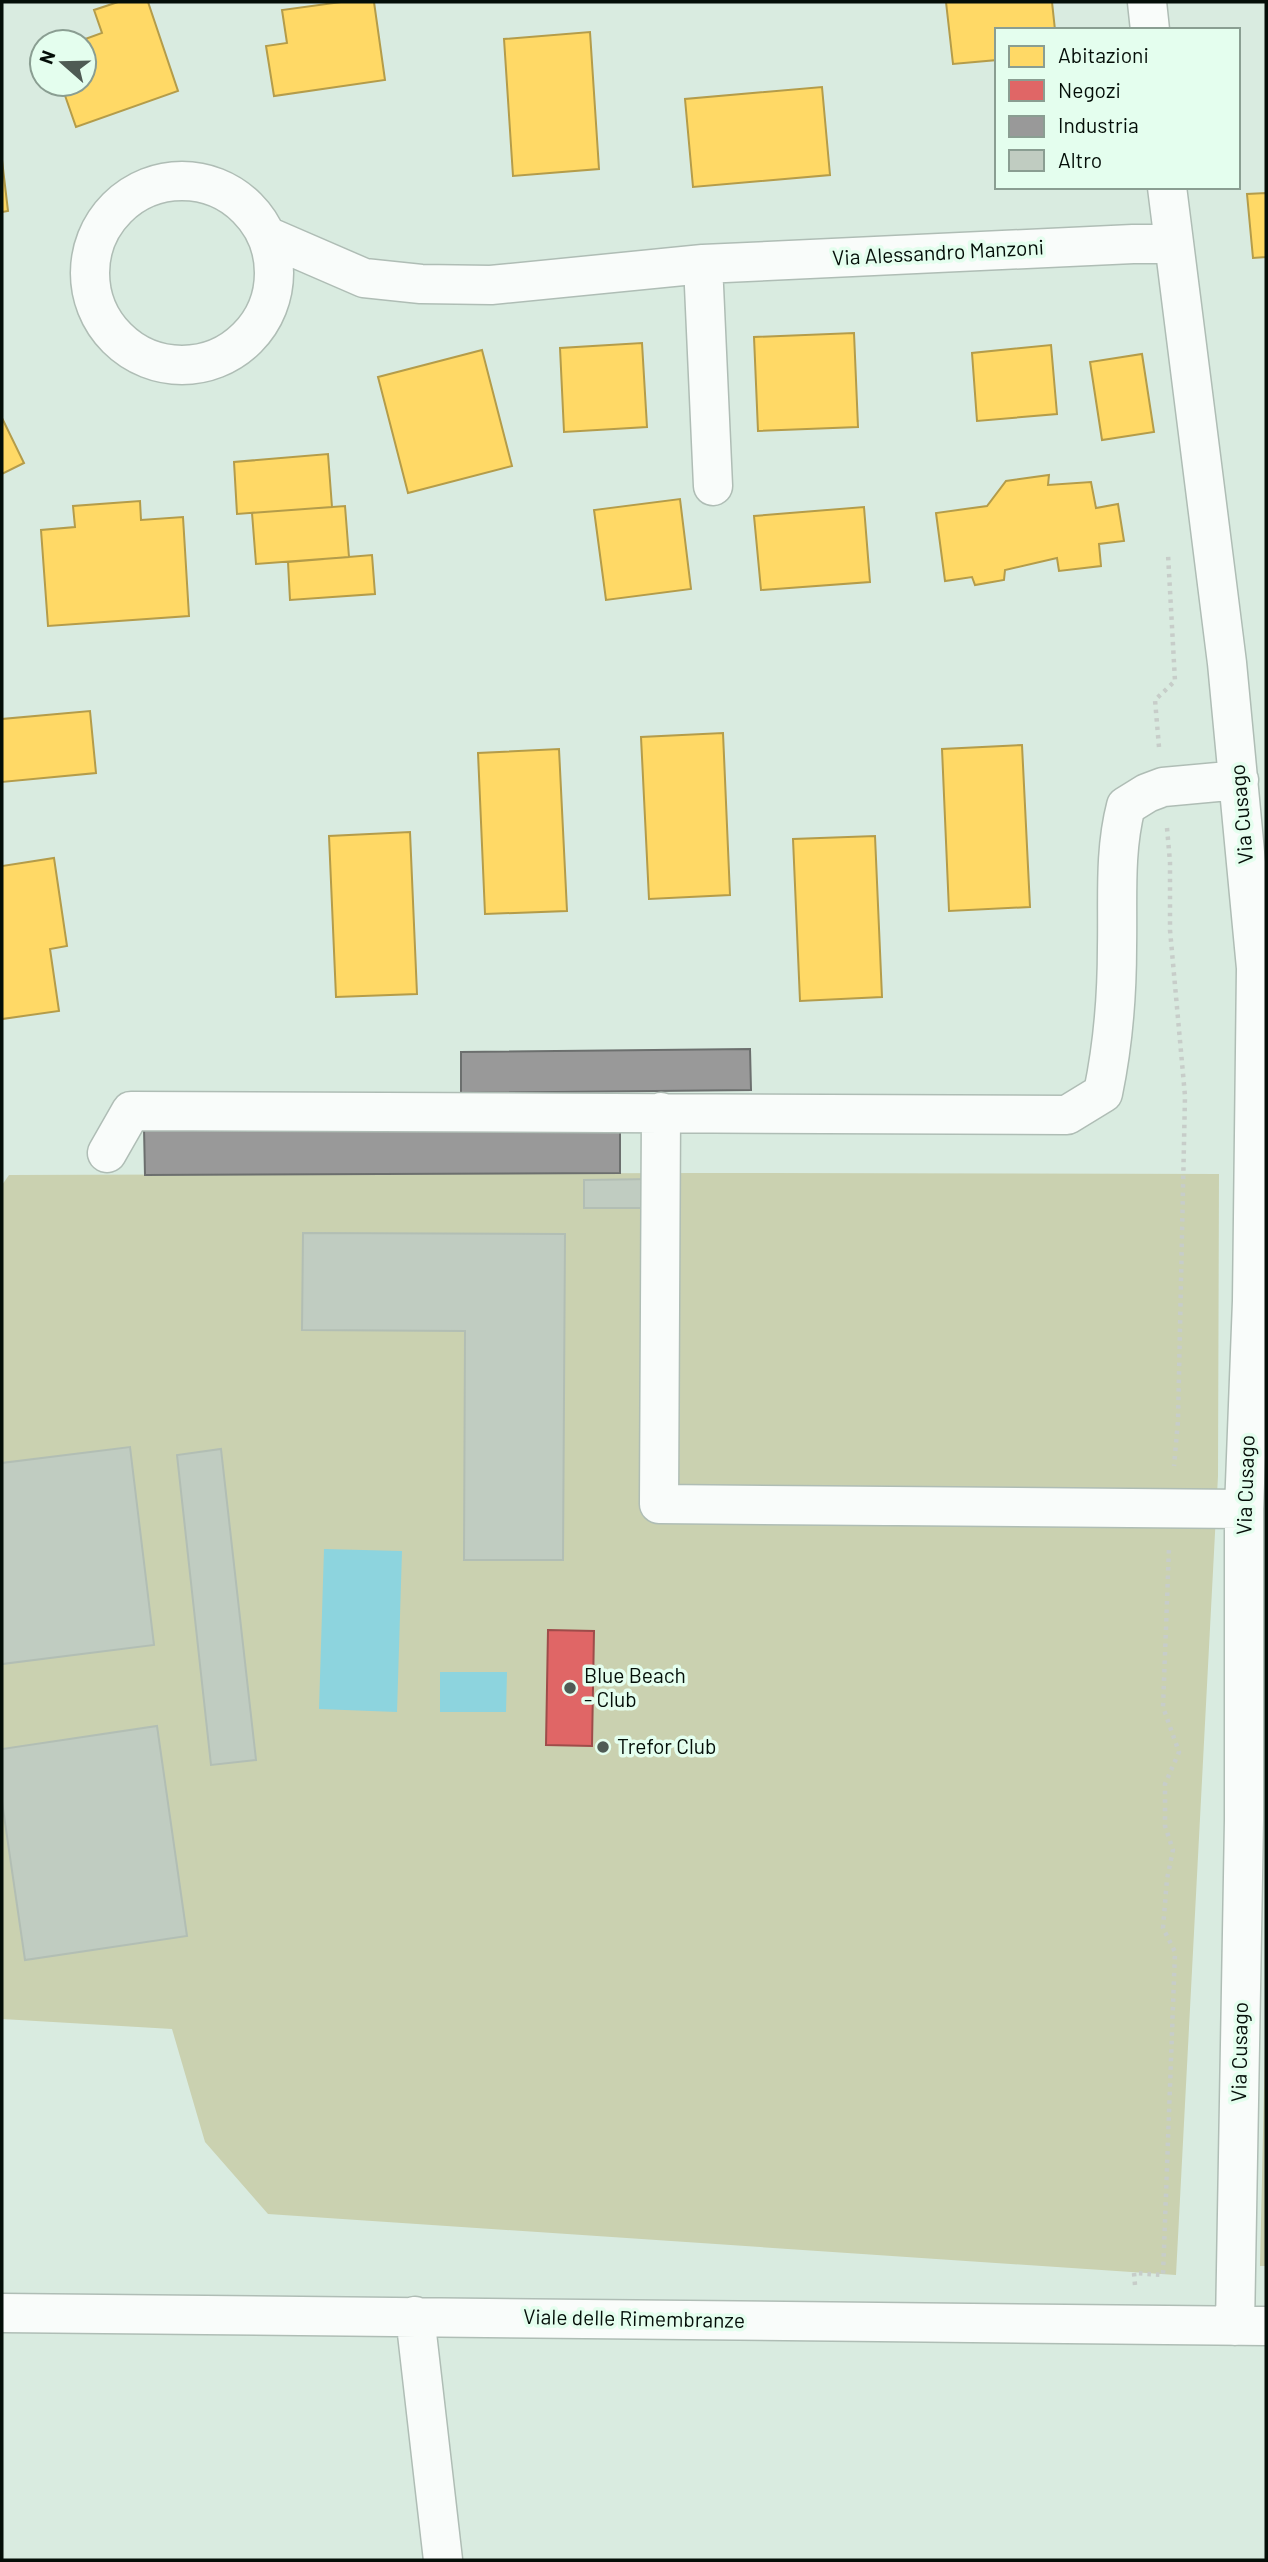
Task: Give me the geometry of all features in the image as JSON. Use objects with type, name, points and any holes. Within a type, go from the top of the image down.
[{"type":"street","points":[[1147,2],[1150,28]]},
{"type":"street","points":[[175,180],[203,182],[230,193],[252,212],[267,236],[274,267],[270,299],[256,328],[233,350],[203,363],[171,365],[140,355],[115,336],[97,309],[90,278],[93,249],[104,223],[123,202],[147,187],[175,180]]},
{"type":"street","name":"Via Cusago","points":[[1167,189],[1227,663],[1256,968],[1252,1301],[1256,1450],[1252,1502],[1244,1820],[1250,2326]]},
{"type":"street","name":"Via Alessandro Manzoni","points":[[267,236],[364,278],[421,284],[491,285],[703,264],[1174,244]]},
{"type":"street","points":[[703,264],[713,486]]},
{"type":"street","points":[[107,1153],[131,1111],[1067,1115],[1103,1093],[1113,1030],[1119,832],[1126,806],[1147,793],[1163,788],[1238,780]]},
{"type":"street","points":[[661,1112],[659,1504],[1170,1508],[1252,1502]]},
{"type":"street","name":"Viale delle Rimembranze","points":[[2,2313],[1250,2326]]},
{"type":"street","points":[[415,2316],[443,2560]]},
{"type":"path","points":[[1136,2325],[1134,2273],[1163,2274],[1175,1952],[1163,1928],[1167,1879],[1173,1850],[1165,1826],[1165,1784],[1179,1752],[1163,1707],[1170,1508],[1178,1421],[1185,1096],[1170,930],[1170,862],[1155,699],[1175,681],[1167,547]]},
{"type":"green space","name":"Trefor Club","points":[[1219,1174],[1218,1476],[1176,2275],[268,2214],[205,2142],[172,2029],[2,2019],[2,1185],[9,1175]]},
{"type":"green space","points":[[1266,2000],[1266,2266],[1260,2266]]},
{"type":"water","points":[[324,1549],[402,1551],[397,1712],[319,1709]]},
{"type":"water","points":[[440,1672],[507,1672],[506,1712],[440,1712]]},
{"type":"building: Abitazioni","points":[[118,2],[148,2],[178,91],[76,127],[66,98],[98,98],[98,34],[102,33],[94,10]]},
{"type":"building: Abitazioni","points":[[341,2],[374,2],[385,80],[274,96],[266,46],[287,43],[282,10]]},
{"type":"building: Abitazioni","points":[[946,2],[1052,2],[1055,28],[995,28],[995,60],[953,64]]},
{"type":"building: Abitazioni","points":[[590,32],[599,169],[513,176],[504,39]]},
{"type":"building: Abitazioni","points":[[822,87],[830,175],[693,187],[685,99]]},
{"type":"building: Abitazioni","points":[[2,160],[8,211],[2,212]]},
{"type":"building: Abitazioni","points":[[1266,193],[1266,257],[1253,258],[1247,194]]},
{"type":"building: Abitazioni","points":[[854,333],[858,427],[758,431],[754,337]]},
{"type":"building: Abitazioni","points":[[642,343],[647,427],[564,432],[560,348]]},
{"type":"building: Abitazioni","points":[[1051,345],[1057,414],[977,421],[972,353]]},
{"type":"building: Abitazioni","points":[[482,350],[512,466],[408,493],[378,377]]},
{"type":"building: Abitazioni","points":[[1142,354],[1154,432],[1102,440],[1090,362]]},
{"type":"building: Abitazioni","points":[[2,418],[24,463],[2,474]]},
{"type":"building: Abitazioni","points":[[328,454],[332,507],[237,514],[234,462]]},
{"type":"building: Abitazioni","points":[[1049,475],[1048,485],[1091,482],[1096,508],[1118,504],[1124,541],[1099,544],[1101,566],[1059,571],[1057,558],[1005,570],[1004,580],[975,585],[972,577],[945,581],[936,513],[987,506],[1006,481]]},
{"type":"building: Abitazioni","points":[[680,499],[691,589],[606,600],[594,510]]},
{"type":"building: Abitazioni","points":[[140,501],[141,520],[183,517],[189,616],[48,626],[41,530],[75,527],[73,506]]},
{"type":"building: Abitazioni","points":[[345,506],[349,557],[256,564],[252,513]]},
{"type":"building: Abitazioni","points":[[864,507],[870,582],[761,590],[754,516]]},
{"type":"building: Abitazioni","points":[[372,555],[375,594],[290,600],[288,562]]},
{"type":"building: Abitazioni","points":[[90,711],[96,773],[2,782],[2,719]]},
{"type":"building: Abitazioni","points":[[723,733],[730,895],[649,899],[641,737]]},
{"type":"building: Abitazioni","points":[[1022,745],[1030,907],[949,911],[942,749]]},
{"type":"building: Abitazioni","points":[[559,749],[567,911],[485,914],[478,753]]},
{"type":"building: Abitazioni","points":[[410,832],[417,994],[336,997],[329,836]]},
{"type":"building: Abitazioni","points":[[875,836],[882,997],[800,1001],[793,839]]},
{"type":"building: Abitazioni","points":[[54,858],[67,946],[50,949],[59,1011],[2,1019],[2,866]]},
{"type":"building: Negozi","name":"Blue Beach - Club","points":[[548,1630],[594,1631],[592,1746],[546,1745]]},
{"type":"building: Industria","points":[[750,1049],[751,1090],[461,1093],[461,1052]]},
{"type":"building: Industria","points":[[620,1126],[620,1173],[145,1175],[144,1128]]},
{"type":"building: Altro","points":[[654,1179],[654,1208],[584,1208],[584,1180]]},
{"type":"building: Altro","points":[[303,1233],[565,1234],[563,1560],[464,1560],[465,1331],[302,1330]]},
{"type":"building: Altro","points":[[130,1447],[154,1645],[2,1664],[2,1463]]},
{"type":"building: Altro","points":[[221,1449],[256,1760],[211,1765],[177,1455]]},
{"type":"building: Altro","points":[[157,1726],[187,1936],[25,1960],[2,1802],[2,1749]]},
{"type":"place","name":"Blue Beach - Club","points":[[570,1688]]},
{"type":"place","name":"Trefor Club","points":[[603,1747]]}]
